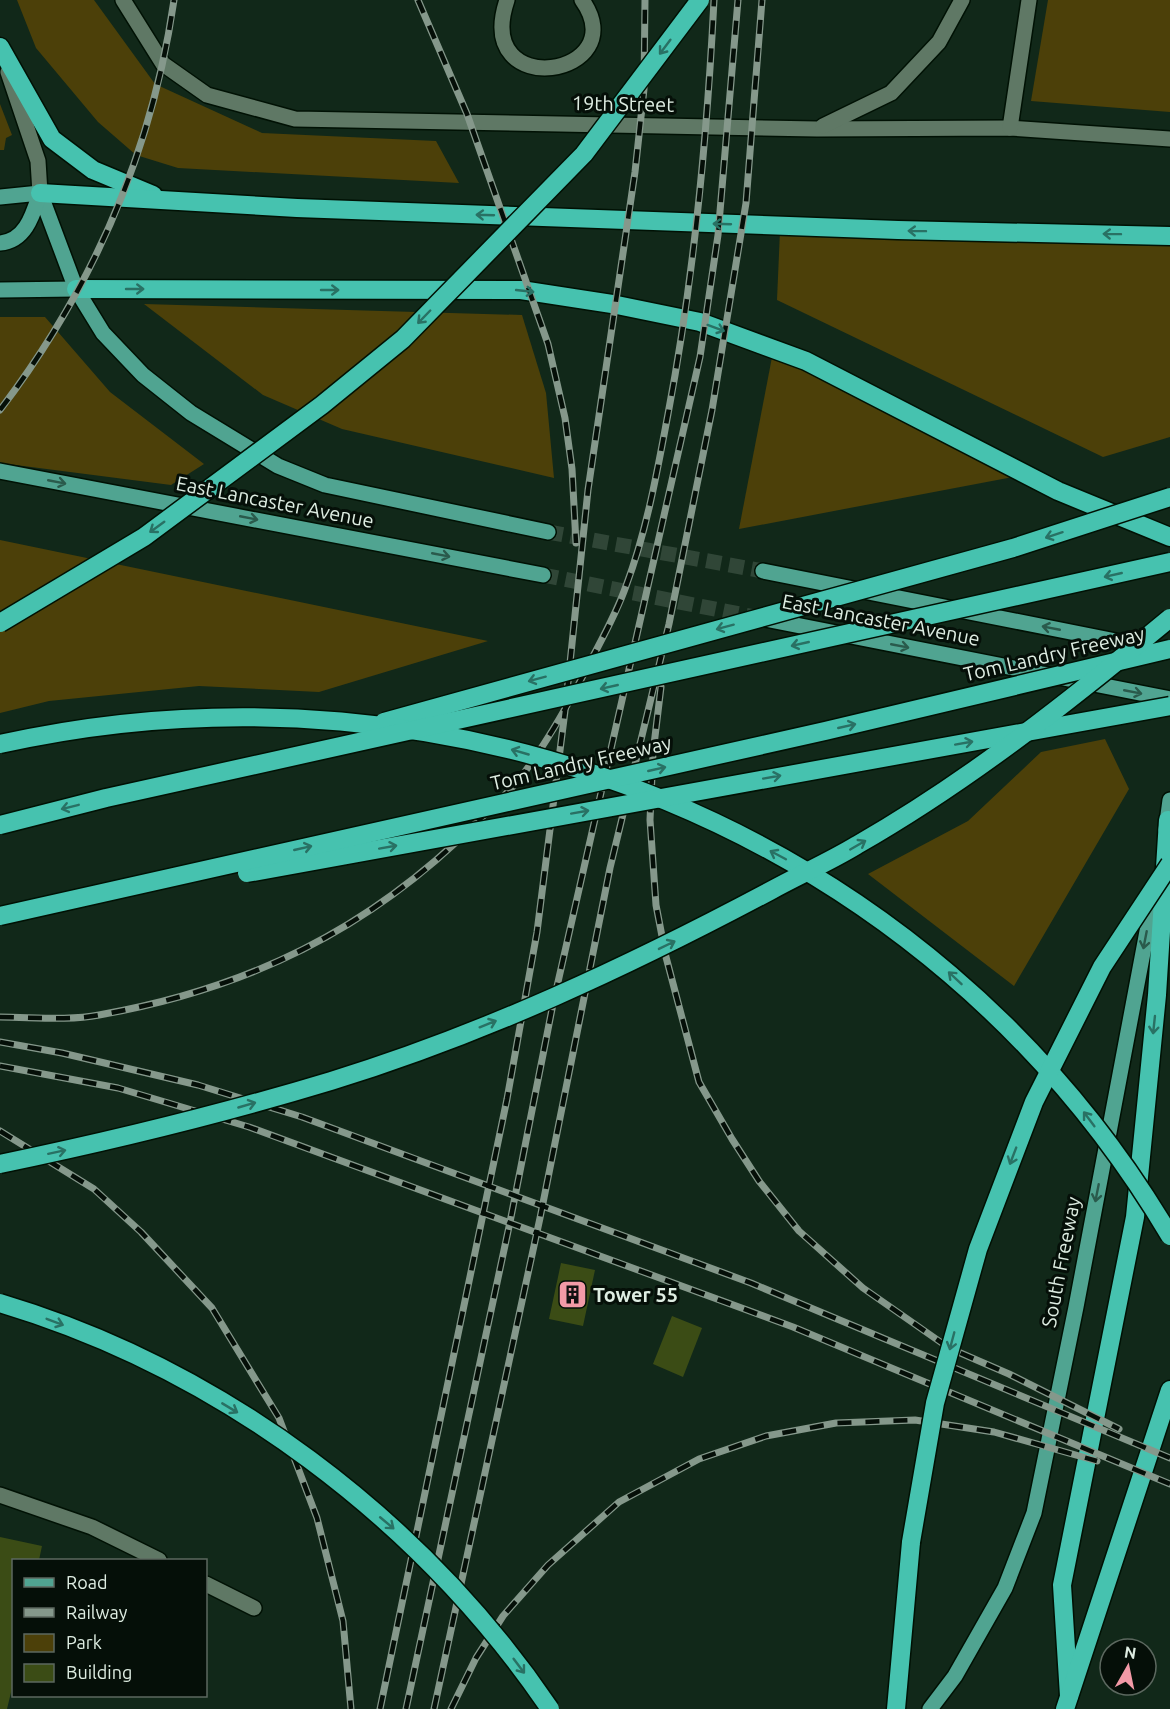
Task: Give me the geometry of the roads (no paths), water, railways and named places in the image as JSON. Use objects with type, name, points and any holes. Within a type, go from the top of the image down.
[{"type":"highway","points":[[0,623],[144,537],[322,405],[403,339],[584,154],[700,0]]},
{"type":"highway","points":[[0,48],[52,139],[93,170],[166,200]]},
{"type":"highway","points":[[40,193],[297,208],[898,230],[1170,236]]},
{"type":"highway","points":[[76,290],[521,290],[612,304],[700,322],[806,361],[1058,491],[1170,537]]},
{"type":"highway","points":[[0,825],[106,798],[1013,548],[1170,497]]},
{"type":"highway","points":[[106,798],[1170,562]]},
{"type":"highway","points":[[0,1164],[94,1144],[333,1080],[434,1046],[620,967],[703,927],[857,845],[912,811],[1072,698],[1170,618]]},
{"type":"highway","name":"Tom Landry Freeway","points":[[0,917],[825,732],[1170,650]]},
{"type":"highway","points":[[0,917],[1170,706]]},
{"type":"highway","points":[[0,744],[117,723],[184,717],[251,715],[315,718],[389,725],[510,750],[622,783],[677,806],[783,858],[888,924],[942,966],[1032,1050],[1070,1093],[1115,1154],[1170,1236]]},
{"type":"highway","points":[[1067,1702],[1062,1585],[1135,1217],[1157,995],[1167,820]]},
{"type":"highway","points":[[896,1709],[911,1542],[935,1403],[978,1249],[1039,1091],[1102,967],[1170,864]]},
{"type":"highway","points":[[0,1303],[115,1346],[200,1390],[264,1428],[345,1488],[404,1537],[453,1586],[501,1642],[550,1709]]},
{"type":"highway","points":[[1067,1702],[1170,1390]]},
{"type":"main road","points":[[0,197],[40,193],[28,226],[9,242],[0,243]]},
{"type":"main road","name":"East Lancaster Avenue","points":[[40,193],[76,290],[103,333],[143,375],[191,414],[278,466],[325,485],[548,532]]},
{"type":"main road","points":[[0,290],[76,290]]},
{"type":"main road","name":"East Lancaster Avenue","points":[[0,471],[543,574]]},
{"type":"main road","name":"East Lancaster Avenue","points":[[763,571],[1170,650]]},
{"type":"main road","name":"East Lancaster Avenue","points":[[760,618],[1170,699]]},
{"type":"main road","name":"South Freeway","points":[[930,1709],[955,1676],[1005,1588],[1034,1513],[1076,1308],[1170,800]]},
{"type":"street","name":"19th Street","points":[[123,0],[163,64],[207,95],[295,119],[817,129],[1010,128],[1170,139]]},
{"type":"street","points":[[507,0],[502,14],[501,37],[512,55],[530,66],[551,69],[573,63],[589,46],[593,26],[582,0]]},
{"type":"street","points":[[817,129],[891,93],[939,42],[962,0]]},
{"type":"street","points":[[1010,128],[1029,0]]},
{"type":"street","points":[[0,48],[38,161],[40,193]]},
{"type":"street","points":[[0,1495],[92,1527],[157,1559]]},
{"type":"street","points":[[207,1584],[254,1608]]},
{"type":"tunnel","points":[[548,532],[763,571]]},
{"type":"tunnel","points":[[543,575],[760,618]]},
{"type":"railway","points":[[0,410],[33,364],[63,316],[114,216],[151,111],[174,0]]},
{"type":"railway","points":[[418,0],[467,114],[548,344],[565,418],[572,469],[576,543]]},
{"type":"railway","points":[[380,1709],[507,1099],[537,932],[565,711],[588,490],[635,172],[644,89],[645,0]]},
{"type":"railway","points":[[0,1017],[87,1017],[153,1004],[255,971],[303,949],[349,924],[393,894],[435,861],[505,795],[531,763],[566,706],[614,615],[646,522],[677,363],[692,260],[708,104],[714,0]]},
{"type":"railway","points":[[406,1709],[510,1222],[553,1004],[700,357],[718,235],[738,0]]},
{"type":"railway","points":[[434,1709],[540,1218],[610,868],[669,624],[712,410],[746,203],[762,0]]},
{"type":"railway","points":[[661,687],[653,753],[650,820],[656,905],[666,957],[699,1082],[732,1139],[759,1181],[799,1231],[863,1288],[949,1348],[1009,1374],[1119,1429]]},
{"type":"railway","points":[[0,1042],[62,1053],[198,1085],[302,1117],[751,1283],[1170,1458]]},
{"type":"railway","points":[[0,1066],[118,1088],[249,1127],[793,1327],[1170,1484]]},
{"type":"railway","points":[[0,1131],[94,1189],[141,1232],[212,1308],[279,1418],[317,1518],[343,1621],[351,1709]]},
{"type":"railway","points":[[451,1709],[476,1658],[503,1616],[548,1565],[619,1502],[699,1459],[766,1436],[836,1423],[915,1420],[994,1432],[1097,1461]]},
{"type":"place","name":"Tower 55","points":[[572,1295]]}]
